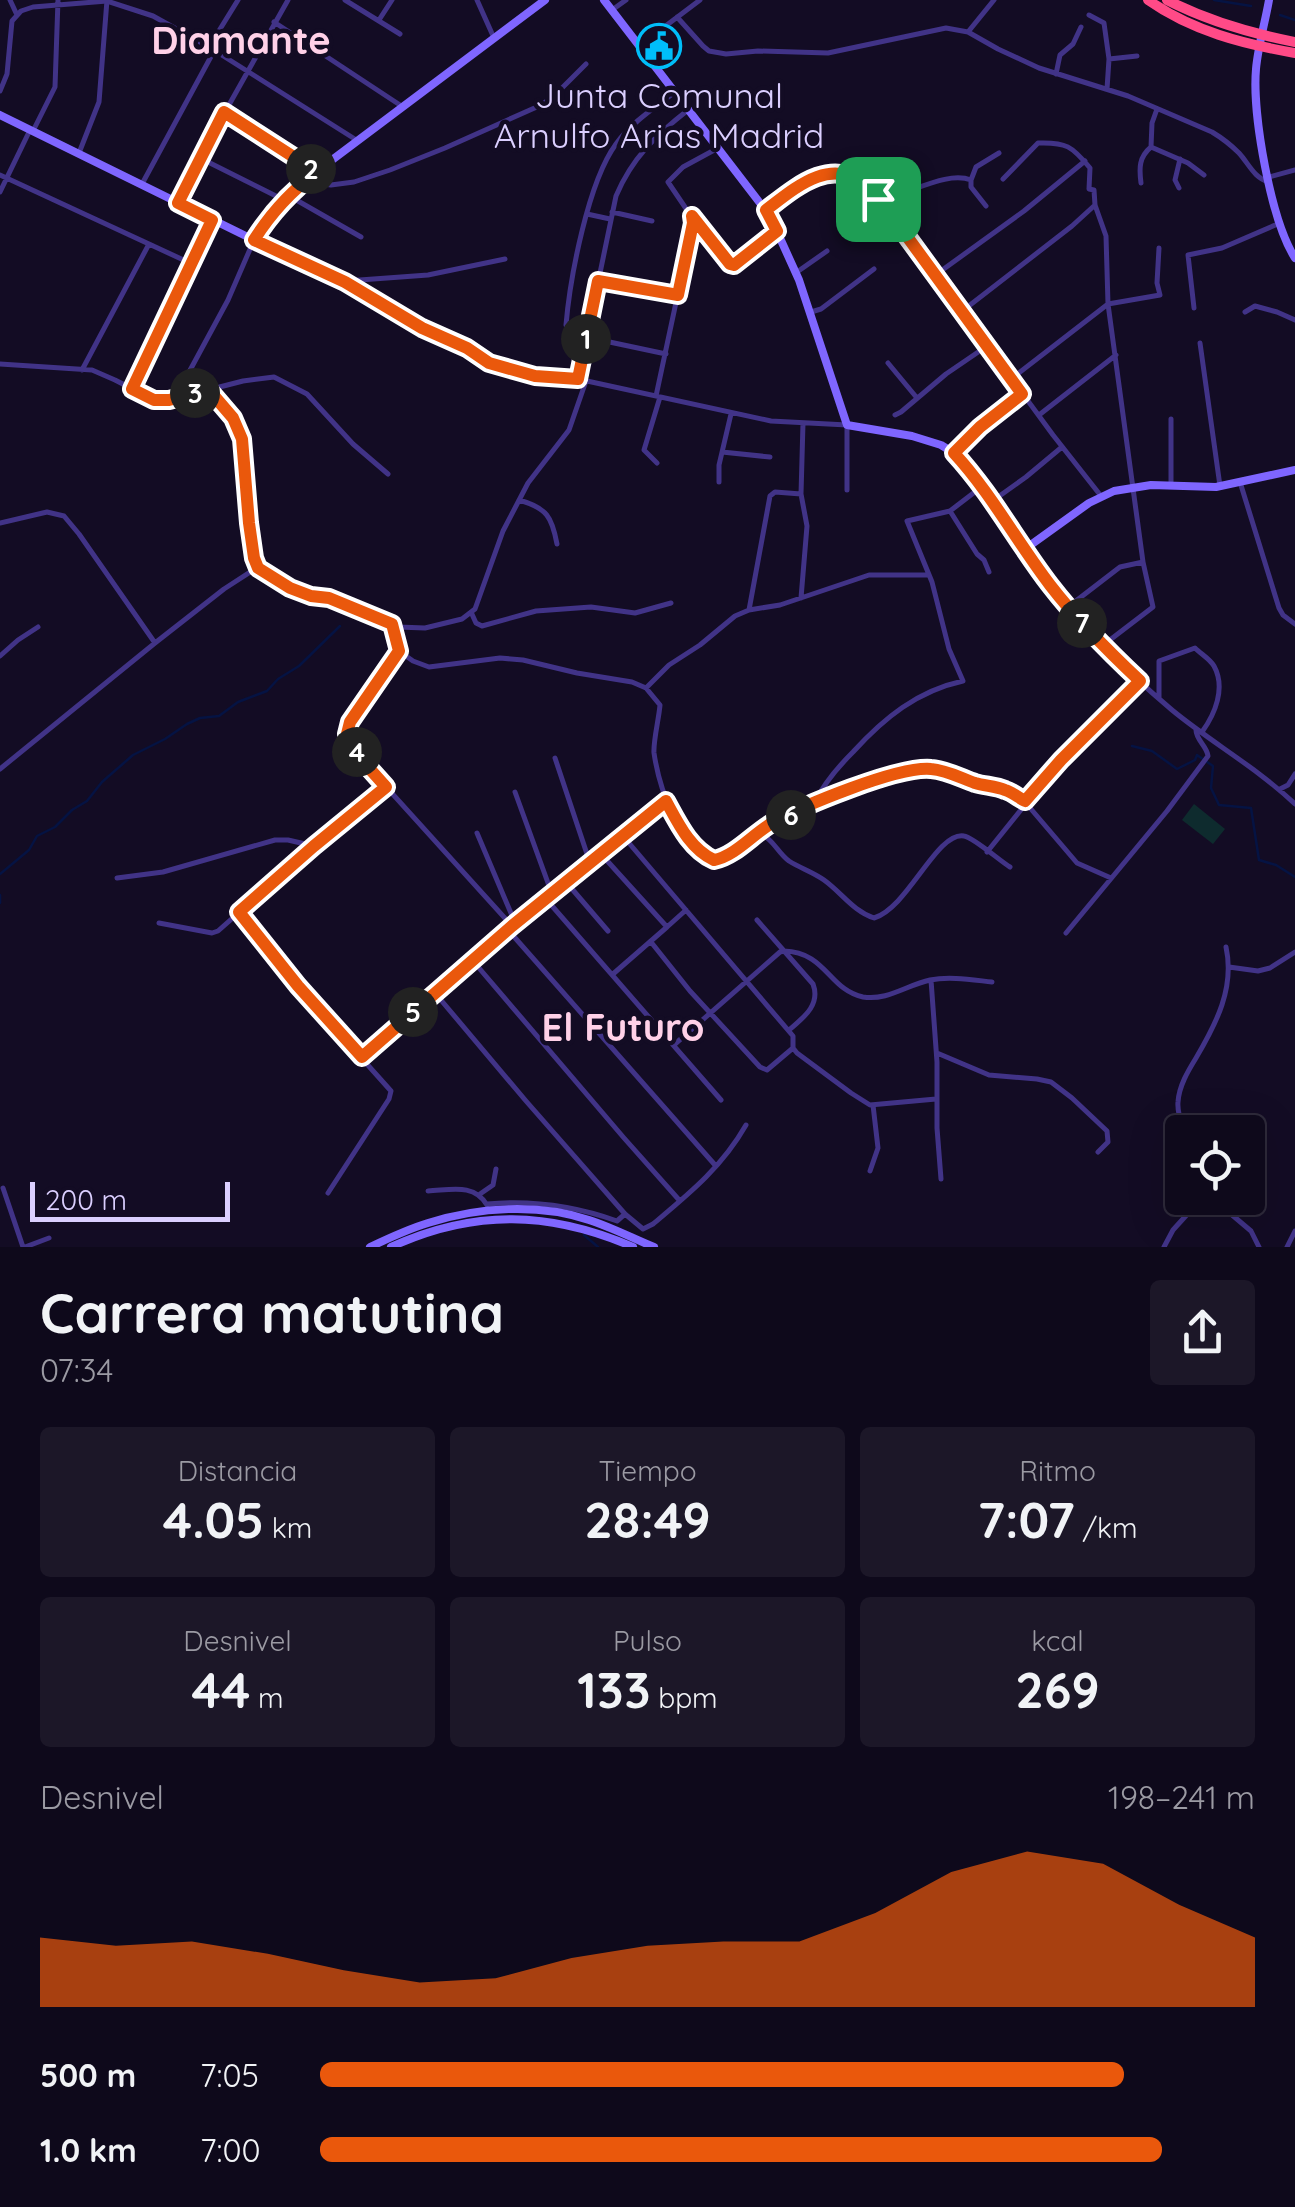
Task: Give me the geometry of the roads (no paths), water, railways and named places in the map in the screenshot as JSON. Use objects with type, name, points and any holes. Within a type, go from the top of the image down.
[{"type":"highway","points":[[1148,0],[1195,27],[1225,38],[1295,52]]},
{"type":"highway","points":[[1167,0],[1230,27],[1295,42]]},
{"type":"street","points":[[10,0],[17,15]]},
{"type":"street","points":[[79,153],[100,102],[107,0]]},
{"type":"street","points":[[0,91],[7,74],[12,21],[21,11],[59,2],[107,0],[153,16],[212,49],[358,141]]},
{"type":"street","points":[[142,185],[238,0]]},
{"type":"street","points":[[178,203],[288,0]]},
{"type":"street","points":[[345,0],[400,34]]},
{"type":"street","points":[[378,20],[392,0]]},
{"type":"street","points":[[477,0],[494,38]]},
{"type":"street","points":[[176,398],[228,300],[254,240],[286,198],[545,0]]},
{"type":"street","points":[[604,0],[766,210],[777,231],[796,273],[847,424],[847,490]]},
{"type":"street","points":[[612,10],[626,0]]},
{"type":"street","points":[[639,46],[700,0]]},
{"type":"street","points":[[968,32],[994,0]]},
{"type":"street","points":[[1269,0],[1256,70],[1257,102],[1270,195],[1284,240],[1295,258]]},
{"type":"street","points":[[0,192],[3,176],[56,87],[59,2]]},
{"type":"street","points":[[1089,16],[1104,23],[1109,60],[1107,89]]},
{"type":"street","points":[[677,17],[703,46],[726,54],[828,53],[946,28],[968,32],[1056,74],[1178,115],[1224,139],[1259,179],[1269,180],[1295,170]]},
{"type":"street","points":[[274,22],[403,108]]},
{"type":"street","points":[[1056,74],[1060,54],[1073,44],[1081,27]]},
{"type":"street","points":[[0,42],[10,44]]},
{"type":"street","points":[[1109,60],[1137,56]]},
{"type":"street","points":[[304,181],[324,185],[354,182],[409,163],[539,106],[586,64]]},
{"type":"street","points":[[566,325],[587,214],[600,174],[614,146],[642,116],[674,92]]},
{"type":"street","points":[[1141,183],[1142,154],[1151,147],[1152,123],[1158,109]]},
{"type":"street","points":[[578,379],[611,215],[627,170],[662,130],[688,110]]},
{"type":"street","points":[[224,112],[317,172]]},
{"type":"street","points":[[0,115],[345,282],[489,363],[535,376],[586,380],[731,414],[771,421],[847,424],[941,445],[954,453],[1049,584],[1102,646],[1159,698],[1265,776],[1295,804]]},
{"type":"street","points":[[1002,179],[1038,143],[1059,143],[1074,149],[1090,168],[1088,184],[1094,190],[1106,236],[1108,304],[1142,562],[1153,607],[1102,646]]},
{"type":"street","points":[[1151,147],[1204,175]]},
{"type":"street","points":[[718,148],[667,180],[692,216],[734,265],[777,231]]},
{"type":"street","points":[[986,206],[971,186],[972,180],[976,168],[1000,153]]},
{"type":"street","points":[[200,159],[361,237]]},
{"type":"street","points":[[1180,159],[1175,180],[1180,188]]},
{"type":"street","points":[[934,276],[1024,211],[1084,161]]},
{"type":"street","points":[[766,210],[805,180],[824,174],[838,173],[864,184],[1101,496]]},
{"type":"street","points":[[3,176],[190,263]]},
{"type":"street","points":[[878,199],[962,176],[972,180]]},
{"type":"street","points":[[961,312],[1095,205]]},
{"type":"street","points":[[587,214],[652,221]]},
{"type":"street","points":[[656,463],[644,450],[692,216]]},
{"type":"street","points":[[132,389],[212,220]]},
{"type":"street","points":[[1194,308],[1188,254],[1222,248],[1280,223]]},
{"type":"street","points":[[82,370],[149,244]]},
{"type":"street","points":[[1011,379],[1108,304],[1160,295],[1159,248]]},
{"type":"street","points":[[796,273],[827,250]]},
{"type":"street","points":[[345,282],[428,275],[505,260]]},
{"type":"street","points":[[810,312],[822,309],[874,269]]},
{"type":"street","points":[[598,281],[678,295]]},
{"type":"street","points":[[1245,312],[1255,306],[1295,320]]},
{"type":"street","points":[[586,337],[666,354]]},
{"type":"street","points":[[1200,343],[1220,486]]},
{"type":"street","points":[[895,415],[986,346]]},
{"type":"street","points":[[1038,415],[1116,356]]},
{"type":"street","points":[[888,363],[917,398]]},
{"type":"street","points":[[0,364],[82,370],[115,380],[154,400],[274,377],[307,394],[353,444],[388,474]]},
{"type":"street","points":[[209,390],[233,418],[242,439],[249,523],[258,568],[290,588],[329,598],[398,628],[425,628],[462,619],[470,612],[481,595],[519,500],[539,466],[569,430],[586,380]]},
{"type":"street","points":[[954,453],[1022,394]]},
{"type":"street","points":[[719,482],[731,414]]},
{"type":"street","points":[[1171,419],[1171,486]]},
{"type":"street","points":[[801,598],[808,526],[801,494],[803,422]]},
{"type":"street","points":[[991,502],[1062,447]]},
{"type":"street","points":[[722,452],[770,457]]},
{"type":"street","points":[[1026,549],[1101,496],[1133,488],[1220,486],[1295,470]]},
{"type":"street","points":[[1240,482],[1279,608],[1295,624]]},
{"type":"street","points":[[814,805],[833,773],[890,714],[919,696],[963,680],[949,649],[929,575],[907,522],[950,512],[981,487]]},
{"type":"street","points":[[749,610],[770,496],[774,492],[801,494]]},
{"type":"street","points":[[519,500],[543,510],[558,544]]},
{"type":"street","points":[[0,524],[47,512],[64,516],[155,642]]},
{"type":"street","points":[[950,512],[989,572]]},
{"type":"street","points":[[1068,607],[1120,567],[1142,562]]},
{"type":"street","points":[[0,769],[155,642],[258,568]]},
{"type":"street","points":[[646,688],[669,665],[749,610],[780,605],[869,575],[929,575]]},
{"type":"street","points":[[470,612],[482,626],[536,611],[590,607],[636,613],[671,603]]},
{"type":"street","points":[[392,624],[399,651],[430,667],[512,659],[646,688],[660,705],[653,750],[666,801],[687,836],[710,859],[724,858],[772,823],[814,805],[883,778],[932,768],[1005,790],[1025,802],[1078,862],[1111,878]]},
{"type":"street","points":[[0,656],[38,627]]},
{"type":"street","points":[[1066,933],[1208,756],[1196,734],[1214,716],[1219,692],[1212,661],[1195,648],[1159,662],[1159,698]]},
{"type":"street","points":[[399,651],[350,722],[347,734],[360,758],[512,927],[715,1166]]},
{"type":"street","points":[[986,852],[1061,760],[1140,681]]},
{"type":"street","points":[[555,758],[590,863]]},
{"type":"street","points":[[1280,790],[1295,774]]},
{"type":"street","points":[[159,923],[212,933],[386,787]]},
{"type":"street","points":[[515,792],[549,896],[722,1100]]},
{"type":"street","points":[[362,1057],[666,801]]},
{"type":"street","points":[[477,834],[512,927]]},
{"type":"street","points":[[756,834],[767,835],[786,858],[828,883],[864,915],[874,918],[903,897],[951,838],[971,838],[1010,868]]},
{"type":"street","points":[[623,836],[788,1030],[793,1048],[851,1094],[874,1104],[936,1099]]},
{"type":"street","points":[[117,878],[163,872],[275,840],[314,846]]},
{"type":"street","points":[[602,854],[667,927]]},
{"type":"street","points":[[566,882],[608,931]]},
{"type":"street","points":[[614,974],[686,910]]},
{"type":"street","points":[[239,912],[391,1092],[328,1193]]},
{"type":"street","points":[[758,920],[816,992],[806,1016],[788,1030]]},
{"type":"street","points":[[651,942],[690,991],[763,1069],[767,1070],[793,1048]]},
{"type":"street","points":[[1179,1115],[1178,1098],[1186,1076],[1224,1005],[1229,967],[1226,947]]},
{"type":"street","points":[[674,1044],[784,951],[811,956],[842,986],[868,998],[896,994],[931,980],[992,982]]},
{"type":"street","points":[[1229,967],[1258,971],[1295,952]]},
{"type":"street","points":[[473,960],[680,1201]]},
{"type":"street","points":[[931,980],[941,1179]]},
{"type":"street","points":[[435,993],[538,1115],[643,1229],[706,1179],[746,1125]]},
{"type":"street","points":[[936,1052],[990,1075],[1041,1079],[1057,1086],[1107,1131],[1108,1140],[1098,1152]]},
{"type":"street","points":[[870,1171],[878,1148],[874,1104]]},
{"type":"street","points":[[480,1194],[493,1186],[496,1169]]},
{"type":"street","points":[[2,1188],[24,1247],[48,1238]]},
{"type":"street","points":[[428,1191],[470,1189],[480,1194],[487,1208]]},
{"type":"street","points":[[370,1247],[425,1224],[512,1202],[574,1208],[617,1221],[626,1214]]},
{"type":"street","points":[[487,1208],[562,1213],[596,1222],[654,1247]]},
{"type":"street","points":[[1164,1247],[1187,1215]]},
{"type":"street","points":[[1232,1215],[1250,1230],[1260,1247]]},
{"type":"street","points":[[391,1247],[453,1225],[509,1218],[564,1223],[633,1247]]},
{"type":"street","points":[[1287,1247],[1295,1231]]},
{"type":"waterway","points":[[1214,0],[1251,6]]},
{"type":"waterway","points":[[1280,15],[1295,20]]},
{"type":"waterway","points":[[0,874],[29,850],[37,836],[87,801],[133,755],[187,724],[219,716],[238,702],[267,691],[340,626]]},
{"type":"waterway","points":[[1132,746],[1152,751],[1177,769],[1197,755],[1213,766],[1211,788],[1219,805],[1251,808],[1259,860],[1295,877]]},
{"type":"waterway","points":[[0,895],[0,903]]},
{"type":"waterway","points":[[584,1235],[598,1247]]},
{"type":"place","name":"Junta Comunal Arnulfo Arias Madrid","points":[[659,46]]},
{"type":"district","name":"Diamante","points":[[241,40]]},
{"type":"district","name":"El Futuro","points":[[623,1027]]}]
